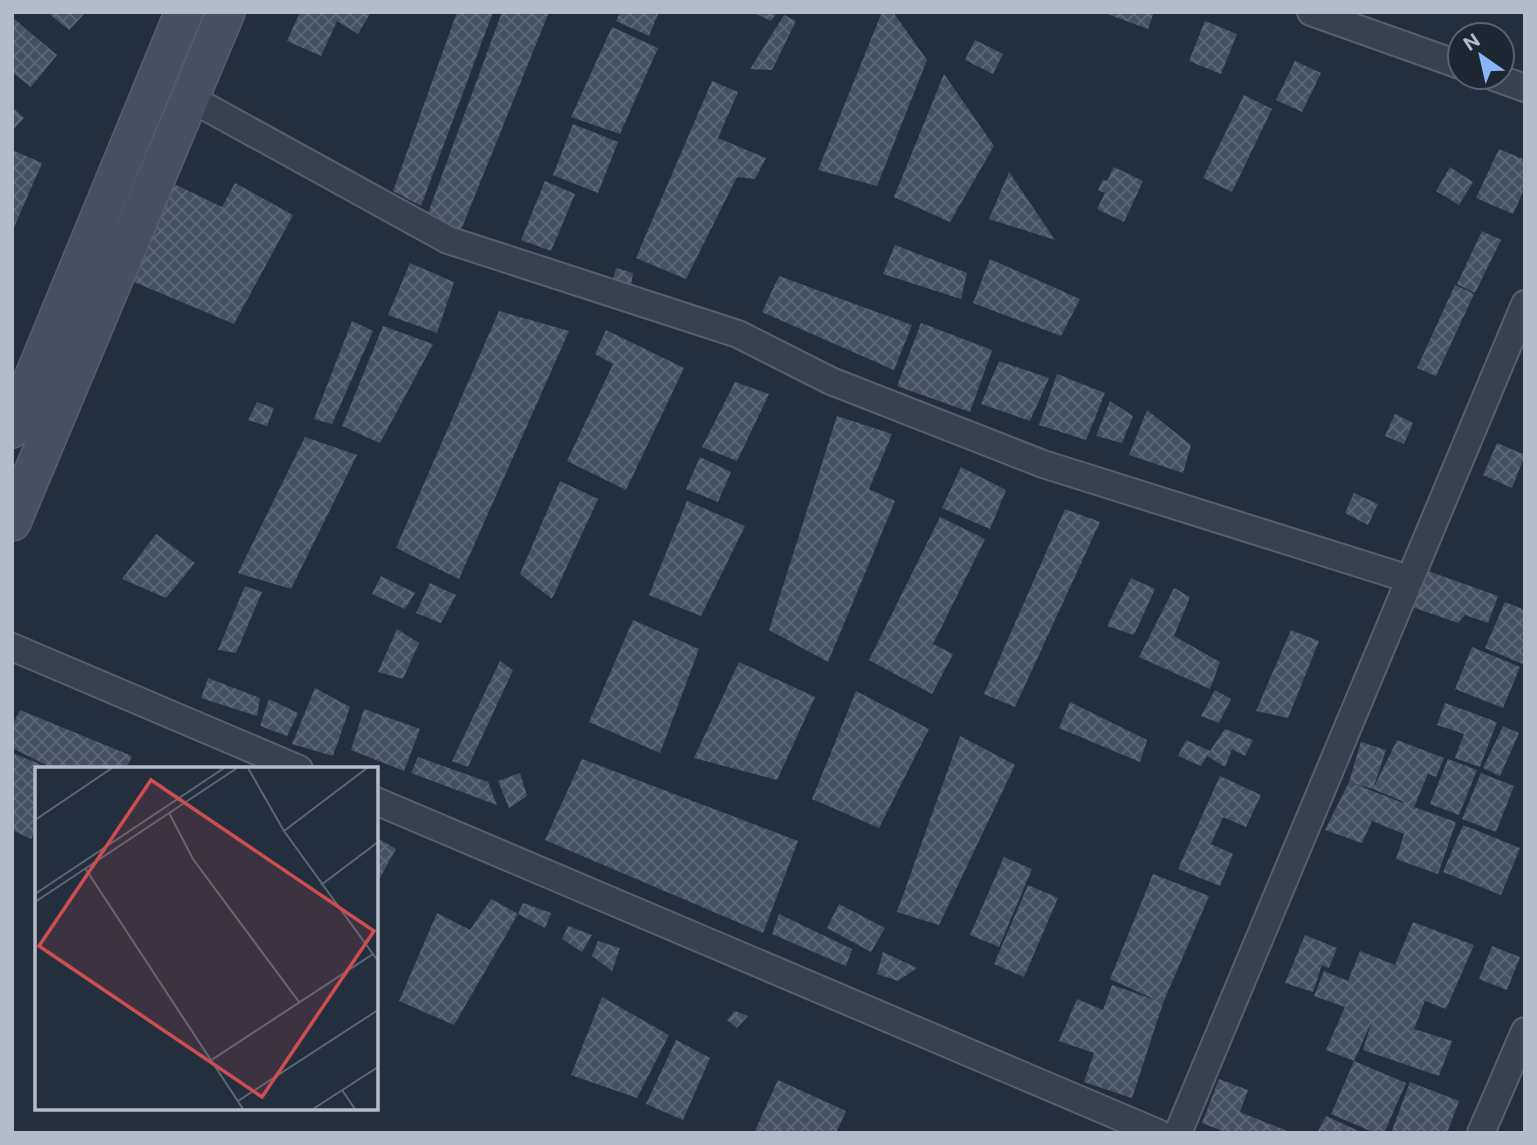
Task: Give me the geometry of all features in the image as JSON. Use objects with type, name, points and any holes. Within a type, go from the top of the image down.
[{"type":"main road","points":[[12,429],[184,12]]},
{"type":"main road","points":[[12,522],[226,12]]},
{"type":"street","points":[[1311,12],[1446,60]]},
{"type":"street","points":[[190,98],[448,240],[738,334],[831,381],[1043,464],[1409,579]]},
{"type":"street","points":[[1178,1133],[1525,304]]},
{"type":"street","points":[[12,647],[294,767]]},
{"type":"street","points":[[378,802],[1158,1133]]},
{"type":"street","points":[[1482,1133],[1525,1031]]},
{"type":"building","points":[[47,12],[82,12],[84,14],[69,30]]},
{"type":"building","points":[[300,12],[371,12],[358,34],[337,21],[321,56],[287,41]]},
{"type":"building","points":[[457,12],[493,12],[421,206],[393,191]]},
{"type":"building","points":[[502,12],[549,12],[461,230],[427,216]]},
{"type":"building","points":[[620,12],[659,12],[649,36],[616,21]]},
{"type":"building","points":[[752,12],[777,12],[771,21]]},
{"type":"building","points":[[882,12],[893,12],[927,60],[877,186],[818,170]]},
{"type":"building","points":[[1102,12],[1154,12],[1148,29]]},
{"type":"building","points":[[784,15],[796,21],[772,70],[750,69]]},
{"type":"building","points":[[12,17],[57,55],[31,87],[12,72]]},
{"type":"building","points":[[1205,21],[1237,34],[1221,74],[1189,61]]},
{"type":"building","points":[[612,27],[658,48],[620,134],[571,117]]},
{"type":"building","points":[[975,40],[1003,54],[993,74],[965,60]]},
{"type":"building","points":[[1295,61],[1321,73],[1302,112],[1276,100]]},
{"type":"building","points":[[944,74],[994,146],[950,222],[894,197]]},
{"type":"building","points":[[712,81],[738,92],[718,138],[766,158],[755,179],[737,177],[686,279],[636,258]]},
{"type":"building","points":[[1244,95],[1272,109],[1232,192],[1203,178]]},
{"type":"building","points":[[12,107],[24,118],[12,131]]},
{"type":"building","points":[[573,124],[618,142],[598,193],[553,175]]},
{"type":"building","points":[[1499,149],[1525,160],[1525,187],[1513,214],[1476,198]]},
{"type":"building","points":[[12,150],[42,163],[12,232]]},
{"type":"building","points":[[1114,167],[1143,181],[1124,222],[1097,209],[1105,193],[1098,190],[1103,180],[1107,181]]},
{"type":"building","points":[[1450,167],[1473,182],[1459,205],[1436,191]]},
{"type":"building","points":[[1009,172],[1055,240],[989,219]]},
{"type":"building","points":[[545,181],[575,194],[551,251],[521,240]]},
{"type":"building","points":[[235,183],[293,215],[234,324],[134,282],[174,184],[222,207]]},
{"type":"building","points":[[1482,231],[1501,240],[1475,293],[1457,284]]},
{"type":"building","points":[[895,245],[967,273],[961,299],[883,274]]},
{"type":"building","points":[[990,259],[1080,299],[1061,336],[973,303]]},
{"type":"building","points":[[410,263],[454,282],[437,333],[388,315]]},
{"type":"building","points":[[616,268],[633,273],[631,285],[613,280]]},
{"type":"building","points":[[779,276],[912,325],[894,370],[762,312]]},
{"type":"building","points":[[1455,285],[1474,294],[1436,376],[1417,368]]},
{"type":"building","points":[[499,311],[569,331],[459,579],[396,548]]},
{"type":"building","points":[[352,321],[373,331],[332,424],[314,419]]},
{"type":"building","points":[[921,323],[992,350],[970,412],[897,386]]},
{"type":"building","points":[[383,326],[433,344],[380,443],[342,426]]},
{"type":"building","points":[[606,330],[684,368],[626,490],[567,461],[613,364],[595,354]]},
{"type":"building","points":[[999,361],[1049,378],[1030,421],[981,404]]},
{"type":"building","points":[[1057,374],[1105,393],[1086,440],[1039,425]]},
{"type":"building","points":[[735,382],[769,394],[737,461],[702,447]]},
{"type":"building","points":[[1110,401],[1133,416],[1122,443],[1096,436]]},
{"type":"building","points":[[257,402],[274,408],[267,426],[248,420]]},
{"type":"building","points":[[1147,410],[1191,445],[1183,473],[1129,455]]},
{"type":"building","points":[[1395,414],[1413,423],[1404,444],[1385,436]]},
{"type":"building","points":[[837,416],[892,434],[869,489],[895,501],[828,662],[769,630]]},
{"type":"building","points":[[305,437],[357,455],[291,589],[238,573]]},
{"type":"building","points":[[1497,443],[1525,455],[1512,488],[1483,475]]},
{"type":"building","points":[[700,457],[731,472],[718,502],[686,489]]},
{"type":"building","points":[[961,467],[1006,490],[990,529],[942,508]]},
{"type":"building","points":[[560,481],[598,499],[552,599],[520,574]]},
{"type":"building","points":[[1354,493],[1378,504],[1368,525],[1345,513]]},
{"type":"building","points":[[687,501],[745,526],[701,616],[649,595]]},
{"type":"building","points":[[1065,509],[1100,522],[1015,707],[984,694]]},
{"type":"building","points":[[940,517],[985,539],[933,644],[953,654],[932,694],[869,660]]},
{"type":"building","points":[[156,534],[195,563],[166,598],[122,579]]},
{"type":"building","points":[[1425,570],[1498,596],[1488,623],[1465,615],[1458,623],[1412,607]]},
{"type":"building","points":[[381,576],[415,593],[405,609],[372,594]]},
{"type":"building","points":[[1131,578],[1155,589],[1134,635],[1107,626]]},
{"type":"building","points":[[430,583],[456,595],[441,623],[416,613]]},
{"type":"building","points":[[245,586],[262,592],[236,653],[218,650]]},
{"type":"building","points":[[1174,588],[1190,597],[1174,636],[1220,662],[1210,689],[1139,657]]},
{"type":"building","points":[[1505,602],[1525,610],[1525,665],[1485,648]]},
{"type":"building","points":[[633,620],[699,649],[660,753],[589,722]]},
{"type":"building","points":[[397,629],[419,643],[403,679],[378,672]]},
{"type":"building","points":[[1291,630],[1319,641],[1288,718],[1256,711]]},
{"type":"building","points":[[1472,647],[1520,667],[1503,708],[1455,689]]},
{"type":"building","points":[[500,661],[513,670],[468,767],[452,761]]},
{"type":"building","points":[[739,662],[815,697],[777,780],[694,758]]},
{"type":"building","points":[[208,678],[260,698],[257,716],[201,698]]},
{"type":"building","points":[[315,688],[350,707],[333,756],[292,744]]},
{"type":"building","points":[[1215,690],[1231,699],[1219,723],[1201,716]]},
{"type":"building","points":[[856,691],[929,729],[879,828],[812,799]]},
{"type":"building","points":[[269,699],[298,713],[287,736],[260,726]]},
{"type":"building","points":[[1070,702],[1147,740],[1140,762],[1059,728]]},
{"type":"building","points":[[1445,703],[1497,722],[1480,767],[1455,758],[1464,734],[1437,725]]},
{"type":"building","points":[[364,709],[420,729],[404,771],[351,750]]},
{"type":"building","points":[[20,710],[132,756],[127,767],[50,767],[12,748],[12,726]]},
{"type":"building","points":[[1503,726],[1519,733],[1500,776],[1483,768]]},
{"type":"building","points":[[1225,729],[1253,740],[1245,756],[1232,749],[1225,767],[1207,756],[1201,766],[1178,756],[1186,740],[1210,751]]},
{"type":"building","points":[[960,736],[1015,765],[939,925],[897,912]]},
{"type":"building","points":[[1397,740],[1444,758],[1436,777],[1428,774],[1414,807],[1456,822],[1438,874],[1396,859],[1404,834],[1372,821],[1362,843],[1325,830],[1349,782],[1361,742],[1386,750],[1373,789]],"holes":[[[1352,783],[1373,789],[1403,803]]]},
{"type":"building","points":[[12,753],[47,767],[35,767],[35,830],[31,839],[12,830]]},
{"type":"building","points":[[418,757],[488,782],[497,805],[411,773]]},
{"type":"building","points":[[582,759],[798,841],[763,933],[545,840]]},
{"type":"building","points":[[1448,759],[1477,770],[1459,815],[1430,804]]},
{"type":"building","points":[[520,773],[527,796],[509,808],[498,781]]},
{"type":"building","points":[[1481,773],[1514,786],[1496,832],[1462,819]]},
{"type":"building","points":[[1220,776],[1261,795],[1246,827],[1223,817],[1211,844],[1233,854],[1220,886],[1178,869]]},
{"type":"building","points":[[1463,825],[1520,848],[1501,895],[1443,872]]},
{"type":"building","points":[[378,838],[396,849],[378,881]]},
{"type":"building","points":[[1004,857],[1032,869],[999,947],[970,935]]},
{"type":"building","points":[[1153,874],[1209,896],[1163,1003],[1132,1098],[1084,1082],[1094,1053],[1059,1041],[1077,999],[1103,1010],[1112,985],[1158,1001],[1110,979]]},
{"type":"building","points":[[1028,885],[1058,898],[1024,977],[994,964]]},
{"type":"building","points":[[491,899],[518,914],[454,1025],[399,1001],[437,913],[470,930]]},
{"type":"building","points":[[523,903],[551,913],[545,928],[518,914]]},
{"type":"building","points":[[839,904],[885,928],[871,952],[827,928]]},
{"type":"building","points":[[779,914],[852,949],[846,966],[772,934]]},
{"type":"building","points":[[1413,922],[1474,945],[1446,1009],[1425,1001],[1414,1029],[1452,1041],[1439,1076],[1363,1050],[1372,1021],[1354,1061],[1326,1050],[1345,1007],[1314,996],[1324,971],[1348,981],[1360,951],[1395,965]]},
{"type":"building","points":[[568,926],[592,935],[582,952],[562,939]]},
{"type":"building","points":[[1305,935],[1337,948],[1329,968],[1322,965],[1313,992],[1285,983]]},
{"type":"building","points":[[598,941],[620,948],[612,971],[592,956]]},
{"type":"building","points":[[1492,946],[1520,957],[1507,990],[1479,979]]},
{"type":"building","points":[[883,952],[917,968],[898,981],[877,974]]},
{"type":"building","points":[[602,997],[669,1035],[637,1098],[571,1075]]},
{"type":"building","points":[[735,1011],[748,1016],[737,1028],[727,1020]]},
{"type":"building","points":[[676,1040],[710,1058],[683,1120],[646,1104]]},
{"type":"building","points":[[1354,1061],[1406,1083],[1384,1133],[1375,1133],[1331,1114]]},
{"type":"building","points":[[1219,1079],[1248,1090],[1240,1112],[1292,1133],[1227,1133],[1202,1123]]},
{"type":"building","points":[[778,1080],[846,1111],[836,1133],[754,1133]]},
{"type":"building","points":[[1410,1082],[1459,1101],[1447,1133],[1391,1133]]},
{"type":"building","points":[[1326,1116],[1363,1133],[1317,1133]]}]
